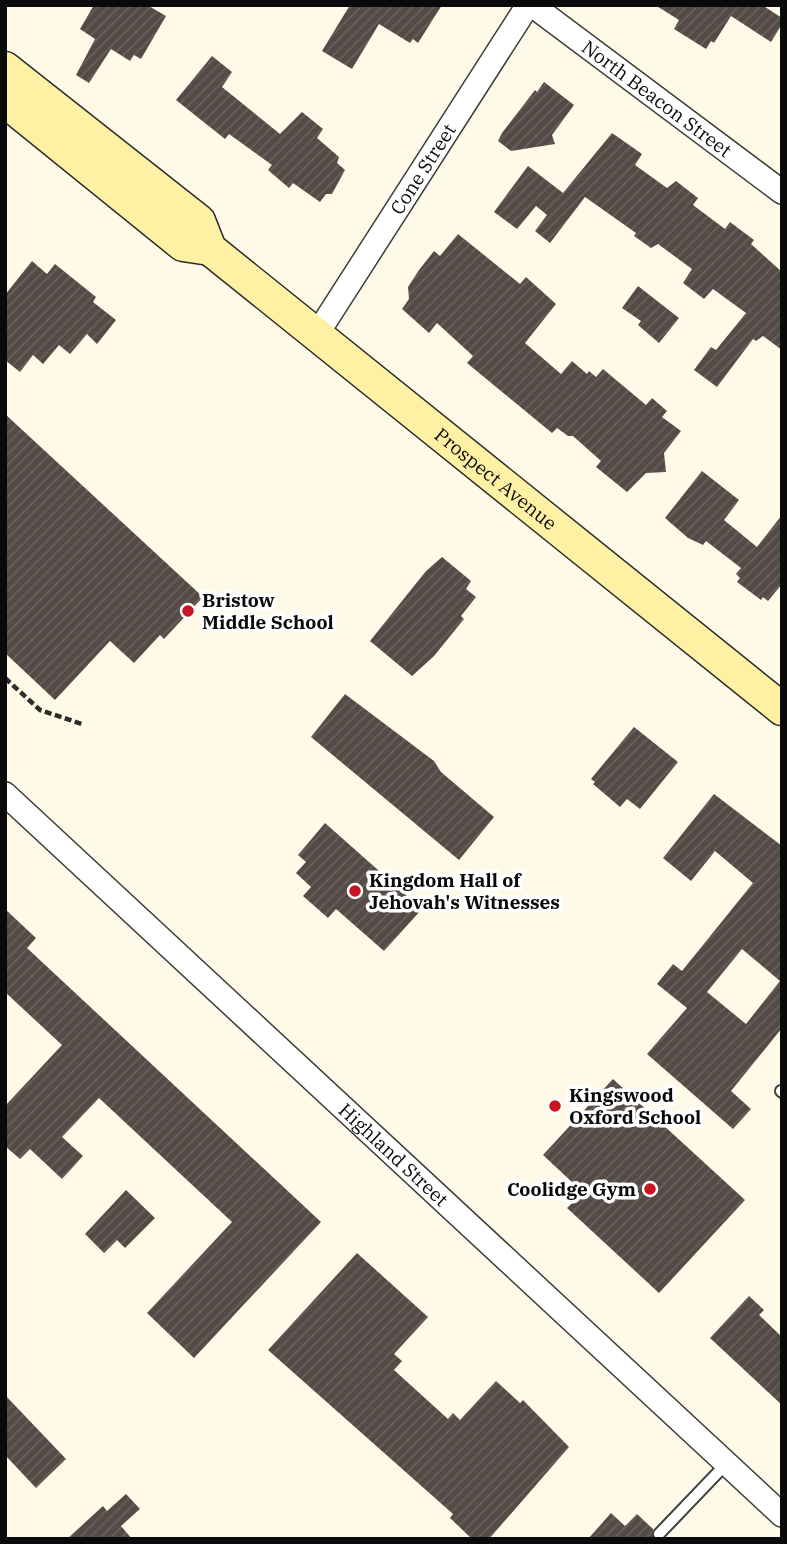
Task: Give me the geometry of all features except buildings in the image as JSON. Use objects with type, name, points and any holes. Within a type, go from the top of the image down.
[{"type":"main road","name":"Prospect Avenue","points":[[5,68],[199,221],[210,249]]},
{"type":"main road","name":"Prospect Avenue","points":[[5,102],[183,245],[210,249],[782,709]]},
{"type":"street","name":"North Beacon Street","points":[[530,5],[782,192]]},
{"type":"street","name":"Cone Street","points":[[317,334],[530,5]]},
{"type":"street","name":"Highland Street","points":[[5,794],[782,1516]]},
{"type":"lane","points":[[659,1534],[726,1464]]},
{"type":"path","points":[[5,678],[40,710],[82,724]]},
{"type":"place","name":"Bristow Middle School","points":[[188,611]]},
{"type":"place","name":"Kingdom Hall of Jehovah's Witnesses","points":[[355,891]]},
{"type":"place","name":"Kingswood Oxford School","points":[[555,1106]]},
{"type":"place","name":"Coolidge Gym","points":[[650,1189]]}]
